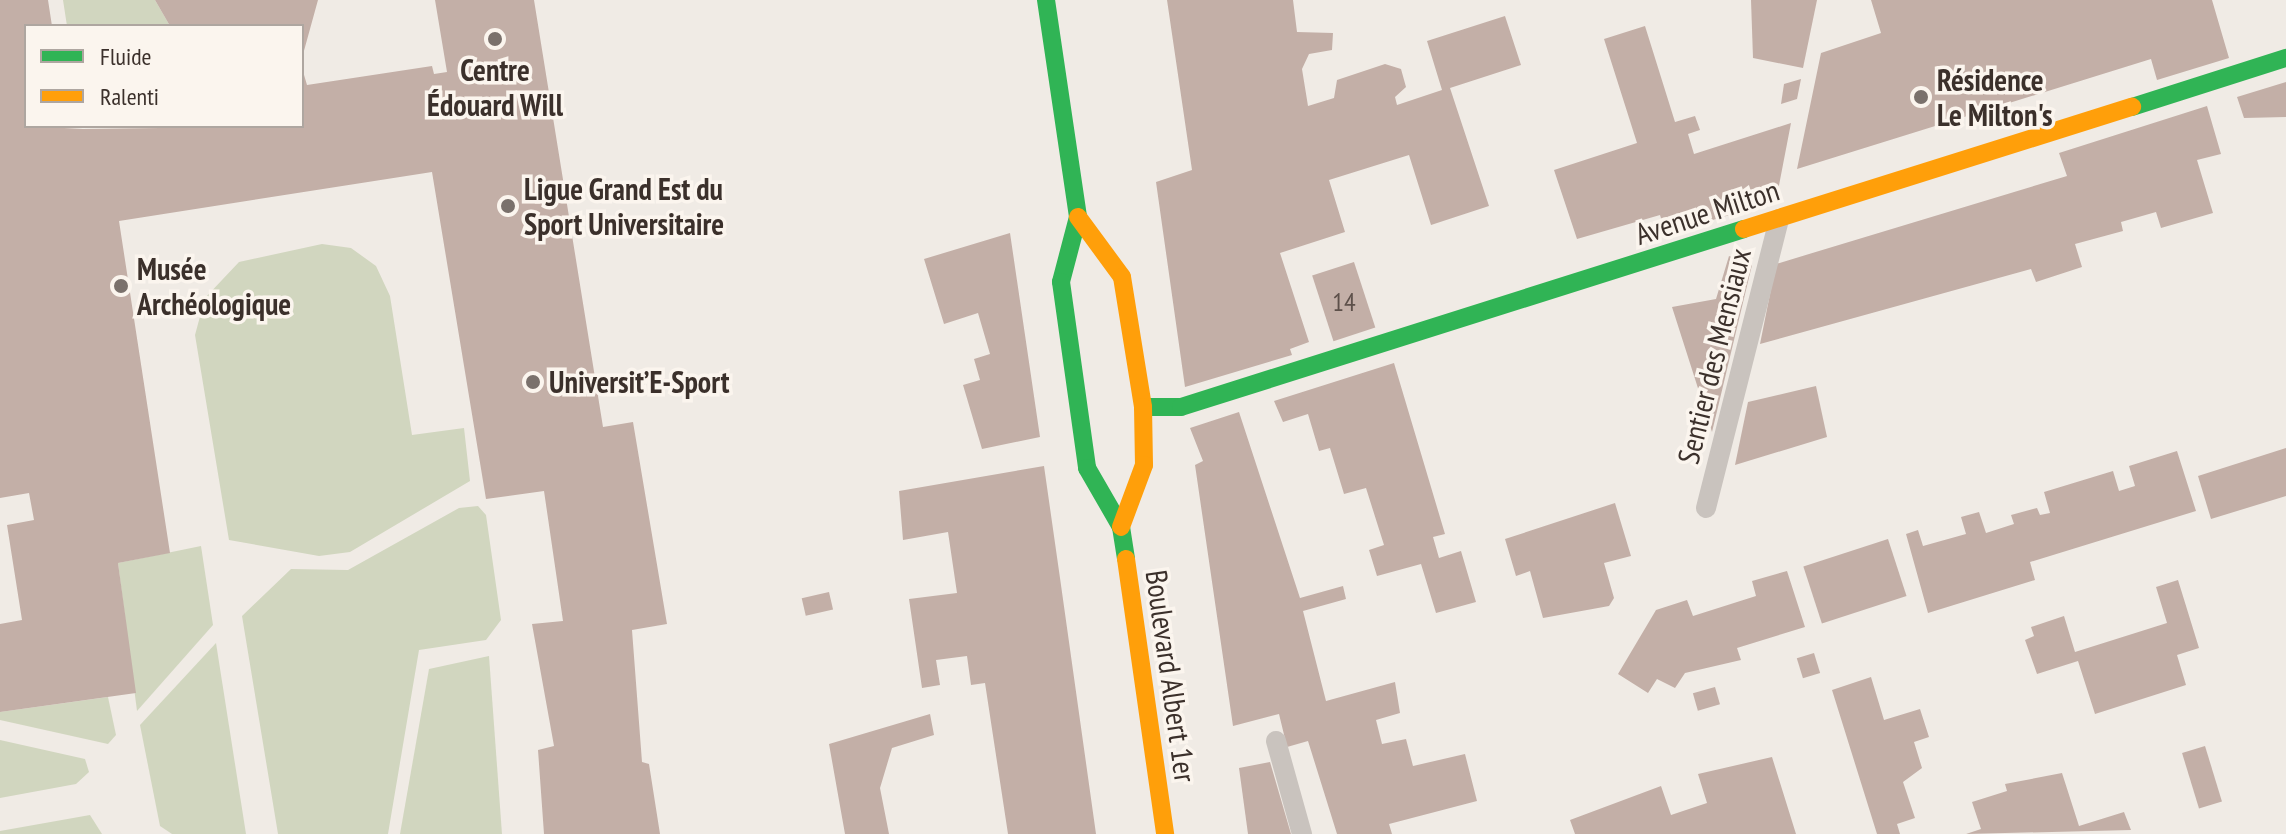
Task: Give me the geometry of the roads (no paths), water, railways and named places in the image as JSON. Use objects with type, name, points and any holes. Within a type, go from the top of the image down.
[{"type":"main road","name":"Boulevard Albert 1er","points":[[1046,0],[1078,217],[1061,282],[1087,468],[1121,527],[1165,834]]},
{"type":"main road","name":"Avenue Milton","points":[[1143,407],[1181,407],[2286,58]]},
{"type":"main road","name":"Boulevard Albert 1er","points":[[1078,217],[1122,277],[1143,407],[1144,465],[1121,527]]},
{"type":"lane","name":"Sentier des Mensiaux","points":[[1706,508],[1779,219]]},
{"type":"lane","points":[[1276,741],[1302,834]]},
{"type":"place","name":"Centre Édouard Will","points":[[495,39]]},
{"type":"place","name":"Résidence Le Milton's","points":[[1921,97]]},
{"type":"place","name":"Ligue Grand Est du Sport Universitaire","points":[[508,206]]},
{"type":"place","name":"Musée Archéologique","points":[[121,286]]},
{"type":"place","name":"Universit’E-Sport","points":[[533,382]]}]
